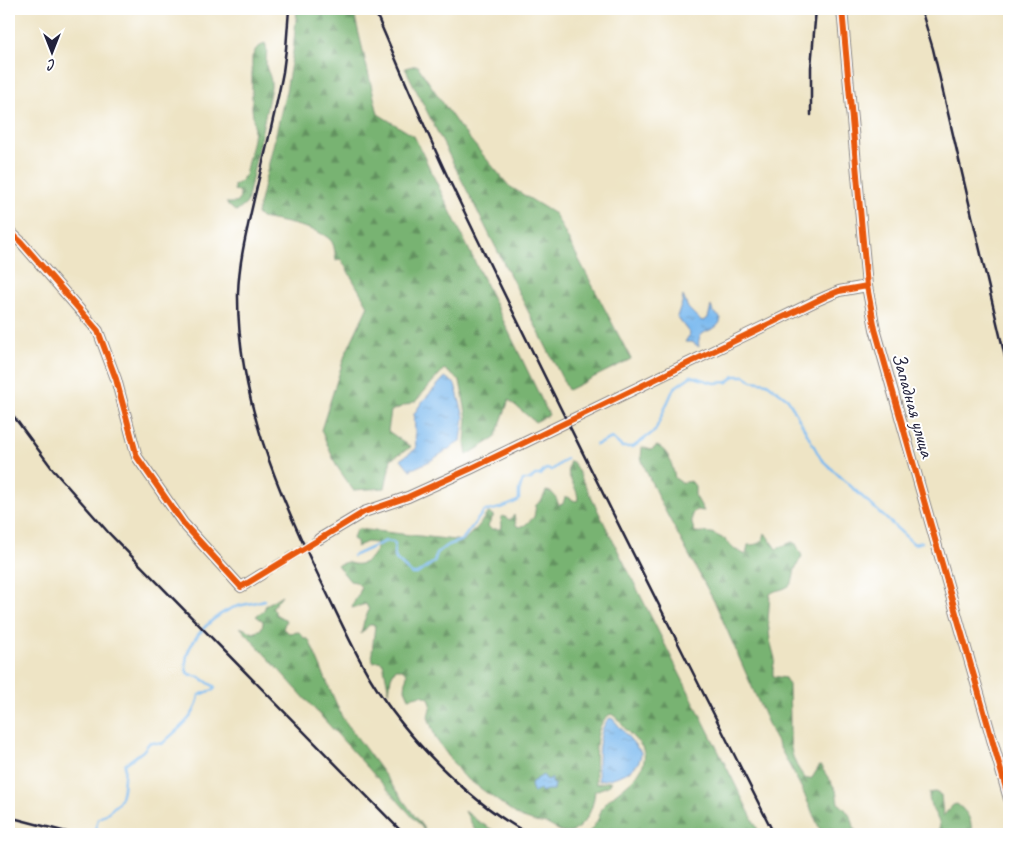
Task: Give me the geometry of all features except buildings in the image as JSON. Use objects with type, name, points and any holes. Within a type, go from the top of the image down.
[{"type":"street","name":"Западная улица","points":[[842,9],[867,286],[880,351],[1009,799]]},
{"type":"street","points":[[9,231],[21,242],[98,331],[116,379],[137,457],[183,522],[241,587],[262,574]]},
{"type":"street","points":[[319,539],[364,512],[390,504],[470,469],[816,301],[839,291],[867,286]]},
{"type":"green space","points":[[297,9],[353,9],[378,114],[414,136],[549,415],[535,422],[509,400],[495,438],[467,455],[465,442],[467,418],[460,381],[444,369],[416,401],[391,411],[388,431],[411,447],[391,459],[385,488],[353,490],[336,465],[321,430],[345,355],[368,306],[341,259],[336,261],[333,244],[327,237],[310,229],[261,218],[257,214],[286,91],[293,52]]},
{"type":"green space","points":[[265,43],[267,50],[266,66],[271,79],[271,87],[247,203],[235,211],[226,203],[236,203],[240,198],[239,192],[234,190],[234,185],[240,182],[245,175],[253,139],[252,57],[256,49]]},
{"type":"green space","points":[[417,65],[458,125],[509,186],[555,214],[631,359],[568,390],[405,68]]},
{"type":"green space","points":[[657,446],[668,455],[675,478],[682,483],[691,481],[695,486],[695,495],[704,511],[696,510],[692,514],[692,524],[695,532],[712,533],[726,540],[734,549],[746,555],[748,545],[759,543],[765,533],[776,549],[792,542],[796,544],[802,556],[791,584],[770,594],[768,621],[775,659],[773,676],[785,678],[789,685],[791,744],[796,765],[806,779],[812,778],[820,765],[836,790],[838,803],[847,811],[853,822],[854,829],[860,834],[822,834],[801,787],[773,735],[716,605],[662,505],[647,473],[641,458],[642,447],[651,450]]},
{"type":"green space","points":[[570,461],[573,462],[578,471],[760,834],[588,834],[605,804],[633,780],[643,765],[642,747],[619,720],[611,714],[600,726],[595,756],[596,784],[612,781],[608,786],[595,791],[593,803],[586,819],[573,832],[564,833],[547,824],[520,817],[462,775],[436,739],[428,717],[431,704],[429,698],[422,695],[409,698],[405,689],[407,673],[402,669],[395,669],[391,677],[389,692],[383,663],[379,661],[373,662],[375,625],[369,625],[361,634],[369,610],[366,604],[352,608],[361,587],[356,582],[350,581],[337,565],[347,562],[357,564],[366,562],[376,551],[378,546],[375,543],[367,542],[356,547],[358,542],[353,539],[355,532],[358,529],[464,541],[479,526],[488,513],[494,515],[488,526],[491,529],[500,529],[503,516],[510,520],[514,515],[516,525],[519,527],[525,525],[534,517],[536,505],[542,500],[546,491],[556,497],[559,505],[563,504],[565,497],[575,501],[578,500],[568,472]]},
{"type":"green space","points":[[282,595],[272,608],[275,614],[286,620],[283,629],[289,633],[299,632],[304,638],[309,640],[342,717],[428,834],[240,627],[254,633],[261,629],[263,621],[256,616],[264,610],[266,605]]},
{"type":"green space","points":[[935,792],[941,795],[943,816],[953,805],[957,804],[969,817],[972,834],[932,834],[931,832],[938,831],[940,825],[931,807],[929,798],[929,793]]},
{"type":"green space","points":[[465,811],[479,822],[500,834],[477,834]]},
{"type":"water","points":[[683,296],[688,308],[700,320],[704,321],[708,318],[711,306],[713,312],[721,318],[716,327],[700,336],[699,347],[692,342],[685,342],[690,334],[677,317]]},
{"type":"water","points":[[445,377],[455,384],[464,417],[461,441],[430,461],[410,470],[401,459],[416,449],[414,414],[422,402]]},
{"type":"water","points":[[610,718],[613,719],[641,752],[640,759],[637,765],[626,773],[599,781],[598,757],[600,738],[606,722]]},
{"type":"water","points":[[543,775],[547,780],[552,778],[552,783],[555,784],[554,790],[541,792],[540,789],[534,793],[531,786],[532,782]]},
{"type":"waterway","points":[[596,445],[612,438],[622,447],[633,447],[655,431],[674,388],[691,376],[714,383],[728,382],[734,376],[745,376],[752,381],[767,383],[788,399],[821,459],[914,544],[922,542]]},
{"type":"waterway","points":[[353,556],[386,541],[393,542],[395,544],[394,553],[396,559],[412,574],[417,574],[434,562],[437,553],[446,546],[462,540],[484,511],[502,507],[519,500],[519,491],[523,480],[530,480],[535,475],[540,475],[546,469],[552,470],[566,459]]},
{"type":"waterway","points":[[94,833],[98,819],[114,807],[121,797],[125,764],[143,751],[150,742],[162,744],[190,717],[199,695],[215,688],[201,678],[187,672],[188,653],[198,635],[213,620],[230,609],[264,600]]},
{"type":"tunnel","points":[[262,574],[319,539]]},
{"type":"railway","points":[[289,9],[283,72],[246,234],[238,293],[239,331],[244,368],[262,440],[274,475],[303,543],[356,654],[384,700],[420,744],[461,786],[483,804],[529,834]]},
{"type":"railway","points":[[374,9],[432,142],[491,268],[774,834]]},
{"type":"railway","points":[[811,115],[811,67],[816,9]]},
{"type":"railway","points":[[921,9],[933,49],[1009,374]]},
{"type":"railway","points":[[9,410],[54,471],[108,532],[404,834]]},
{"type":"railway","points":[[9,817],[74,834]]},
{"type":"cycle path","points":[[842,9],[867,286],[875,329],[1009,799]]},
{"type":"cycle path","points":[[9,231],[21,242],[98,331],[116,379],[137,457],[183,523],[241,587],[364,512],[408,497],[470,469],[827,296],[839,291],[867,286]]}]
